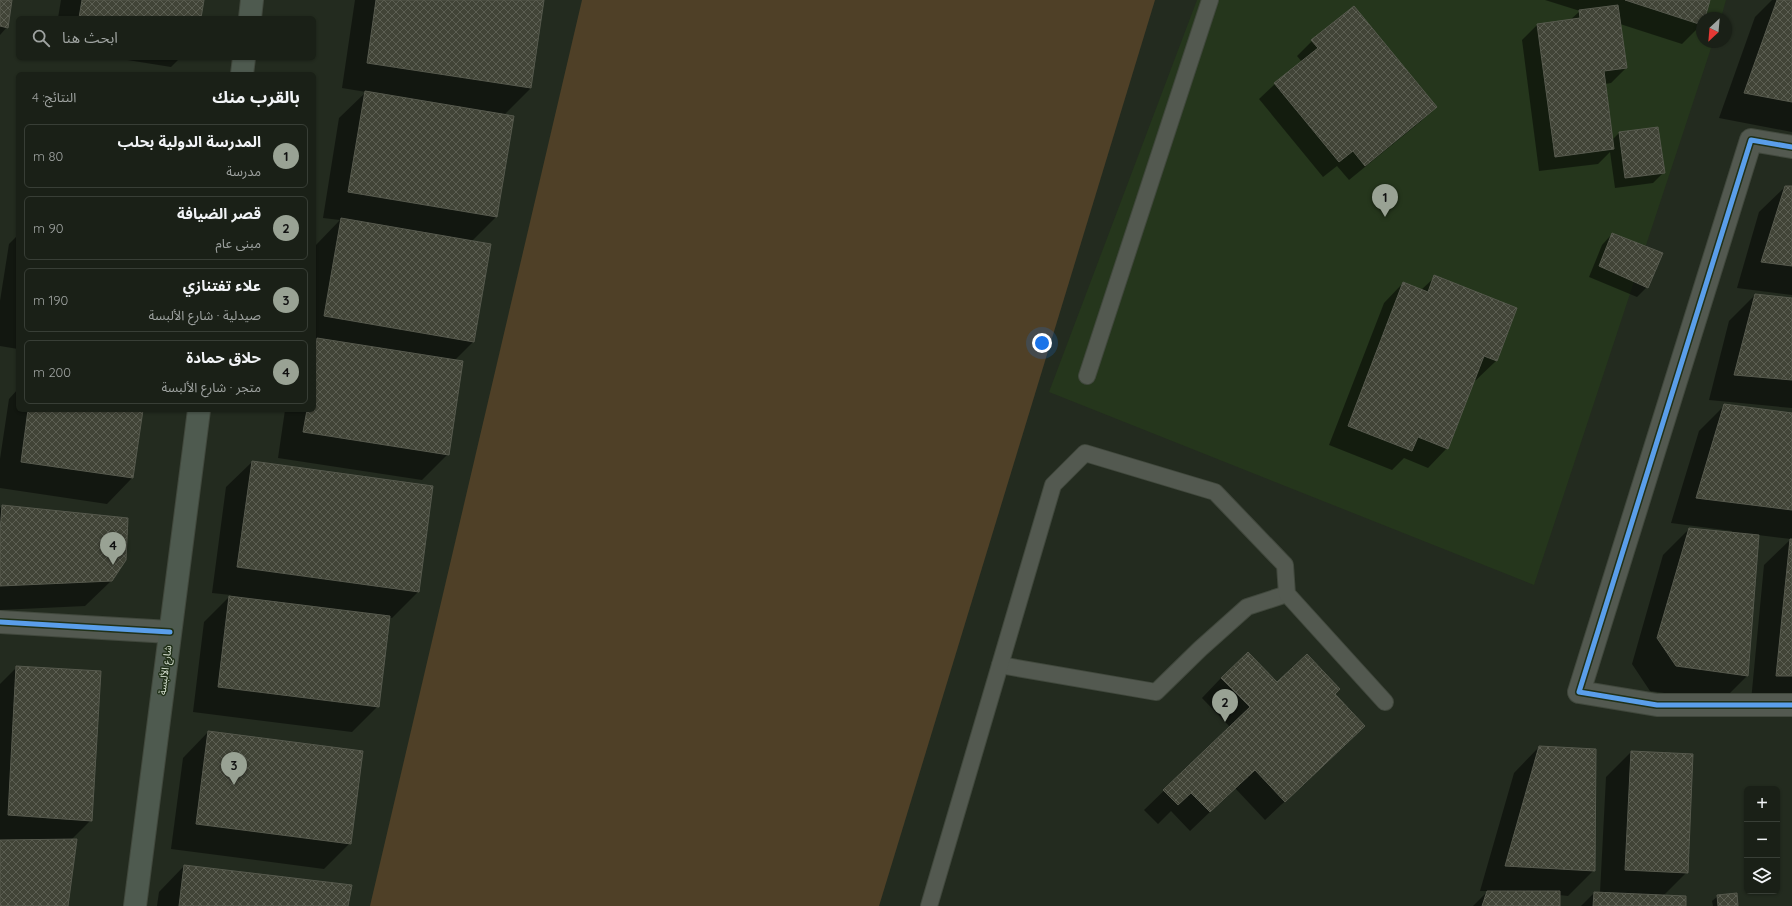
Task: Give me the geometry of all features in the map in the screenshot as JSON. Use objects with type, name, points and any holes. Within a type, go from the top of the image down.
[{"type":"main road","points":[[250,16],[252,0]]},
{"type":"main road","points":[[242,72],[244,60]]},
{"type":"main road","name":"شارع الألبسة","points":[[135,906],[199,412]]},
{"type":"street","points":[[1792,147],[1751,140],[1579,692],[1657,705],[1792,705]]},
{"type":"street","points":[[0,622],[170,632]]},
{"type":"lane","points":[[1086,376],[1210,0]]},
{"type":"lane","points":[[929,906],[1053,485],[1085,453],[1214,492],[1285,565],[1287,594],[1385,702]]},
{"type":"lane","points":[[1000,665],[1156,692],[1247,607],[1287,594]]},
{"type":"shaded area","points":[[582,0],[1155,0],[879,906],[370,906]]},
{"type":"shaded area","points":[[1197,0],[1726,0],[1723,12],[1696,12],[1696,48],[1711,48],[1534,585],[1049,392]]},
{"type":"building","points":[[0,0],[12,0],[8,28],[0,26]]},
{"type":"building","points":[[82,0],[204,0],[201,16],[79,16]]},
{"type":"building","points":[[376,0],[544,0],[531,88],[367,63]]},
{"type":"building","points":[[1625,0],[1710,0],[1707,12],[1696,12],[1696,23]]},
{"type":"building","points":[[1777,0],[1792,0],[1792,102],[1744,93]]},
{"type":"building","points":[[1618,5],[1627,68],[1604,71],[1614,149],[1555,157],[1537,24],[1580,18],[1579,10]]},
{"type":"building","points":[[1354,6],[1437,107],[1365,166],[1353,151],[1339,162],[1274,83],[1318,48],[1311,40]]},
{"type":"building","points":[[365,91],[514,116],[497,217],[348,192]]},
{"type":"building","points":[[1658,127],[1665,173],[1625,178],[1619,132]]},
{"type":"building","points":[[1785,186],[1792,186],[1792,266],[1761,262]]},
{"type":"building","points":[[341,218],[491,244],[474,342],[324,316]]},
{"type":"building","points":[[1612,233],[1663,253],[1648,288],[1599,266]]},
{"type":"building","points":[[1434,275],[1517,308],[1497,361],[1484,356],[1448,449],[1418,437],[1412,451],[1348,426],[1403,282],[1428,292]]},
{"type":"building","points":[[1755,294],[1792,298],[1792,380],[1734,375]]},
{"type":"building","points":[[317,338],[463,361],[449,455],[303,432],[307,412],[316,412]]},
{"type":"building","points":[[1724,404],[1792,413],[1792,510],[1696,498]]},
{"type":"building","points":[[28,412],[143,412],[133,478],[21,462]]},
{"type":"building","points":[[252,461],[433,486],[419,592],[237,567]]},
{"type":"building","points":[[2,505],[128,518],[126,560],[112,581],[0,586],[0,532]]},
{"type":"building","points":[[1689,528],[1759,535],[1748,676],[1676,666],[1657,638]]},
{"type":"building","points":[[1790,539],[1792,539],[1792,676],[1776,676]]},
{"type":"building","points":[[229,596],[390,616],[379,707],[218,687]]},
{"type":"building","points":[[1248,652],[1277,682],[1307,654],[1340,689],[1335,694],[1365,726],[1285,802],[1255,770],[1210,812],[1191,793],[1178,805],[1163,790],[1250,707],[1221,678]]},
{"type":"building","points":[[16,666],[101,671],[92,821],[8,815]]},
{"type":"building","points":[[208,731],[363,751],[351,844],[196,824]]},
{"type":"building","points":[[1539,746],[1596,749],[1595,871],[1505,866]]},
{"type":"building","points":[[1631,751],[1693,754],[1688,873],[1625,870]]},
{"type":"building","points":[[77,839],[68,906],[0,906],[0,840]]},
{"type":"building","points":[[184,865],[352,885],[348,906],[179,906]]},
{"type":"building","points":[[1487,891],[1560,891],[1560,906],[1482,906]]},
{"type":"building","points":[[1594,892],[1686,896],[1686,906],[1593,906]]},
{"type":"building","points":[[1737,893],[1738,906],[1718,906],[1717,895]]},
{"type":"cycle path","points":[[1792,147],[1751,140],[1579,692],[1657,705],[1792,705]]},
{"type":"cycle path","points":[[0,622],[170,632]]},
{"type":"place","name":"المدرسة الدولية بحلب","points":[[1385,217]]},
{"type":"place","name":"حلاق حمادة","points":[[113,565]]},
{"type":"place","name":"قصر الضيافة","points":[[1225,722]]},
{"type":"place","name":"علاء تفتنازي","points":[[234,785]]}]
